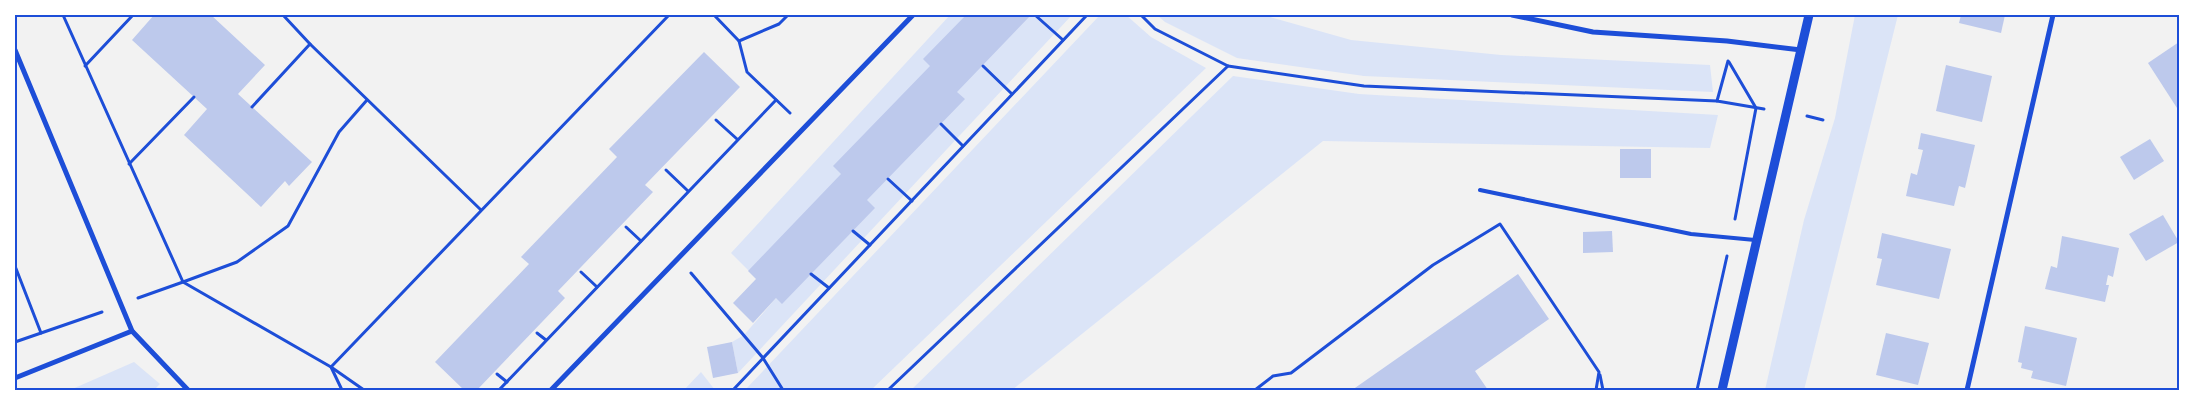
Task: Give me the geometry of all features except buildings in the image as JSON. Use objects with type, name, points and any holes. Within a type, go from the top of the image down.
[{"type":"street","points":[[551,390],[913,15]]},
{"type":"street","points":[[1512,15],[1593,32],[1727,41],[1801,50]]},
{"type":"street","points":[[1722,390],[1808,15]]},
{"type":"street","points":[[1967,390],[2053,15]]},
{"type":"street","points":[[15,50],[132,332],[188,390]]},
{"type":"street","points":[[15,378],[132,332]]},
{"type":"lane","points":[[1480,190],[1691,234],[1756,240]]},
{"type":"path","points":[[63,15],[183,282],[331,367],[364,390]]},
{"type":"path","points":[[85,66],[134,15]]},
{"type":"path","points":[[283,15],[310,44],[481,210]]},
{"type":"path","points":[[331,367],[669,15]]},
{"type":"path","points":[[714,15],[740,41],[747,72],[805,127]]},
{"type":"path","points":[[740,41],[779,24],[788,15]]},
{"type":"path","points":[[1035,15],[1063,40]]},
{"type":"path","points":[[733,390],[1087,15]]},
{"type":"path","points":[[1141,15],[1156,29],[1228,66],[1364,86],[1718,101],[1756,108],[1728,61],[1718,101]]},
{"type":"path","points":[[252,107],[310,44]]},
{"type":"path","points":[[983,66],[1012,94]]},
{"type":"path","points":[[888,390],[1228,66]]},
{"type":"path","points":[[130,164],[194,97]]},
{"type":"path","points":[[15,342],[238,262],[288,226],[339,132],[367,100]]},
{"type":"path","points":[[499,390],[776,100]]},
{"type":"path","points":[[716,120],[737,139]]},
{"type":"path","points":[[941,124],[963,146]]},
{"type":"path","points":[[666,170],[688,191]]},
{"type":"path","points":[[888,179],[912,201]]},
{"type":"path","points":[[1255,390],[1273,376],[1291,373],[1432,265],[1500,224],[1599,372],[1603,390]]},
{"type":"path","points":[[626,227],[641,240]]},
{"type":"path","points":[[853,231],[870,245]]},
{"type":"path","points":[[678,258],[763,358],[783,390]]},
{"type":"path","points":[[15,266],[41,333]]},
{"type":"path","points":[[581,272],[597,287]]},
{"type":"path","points":[[811,274],[829,288]]},
{"type":"path","points":[[538,333],[546,340]]},
{"type":"path","points":[[331,367],[342,390]]},
{"type":"path","points":[[1596,390],[1599,372]]},
{"type":"path","points":[[497,374],[507,382]]},
{"type":"shaded area","points":[[950,15],[1072,15],[738,373],[732,342],[744,335],[776,298],[731,253]]},
{"type":"shaded area","points":[[1100,15],[1126,15],[1151,37],[1206,68],[871,390],[745,390]]},
{"type":"shaded area","points":[[1157,15],[1263,15],[1351,40],[1501,55],[1710,65],[1713,92],[1364,76],[1237,58],[1165,22]]},
{"type":"shaded area","points":[[1855,15],[1898,15],[1804,390],[1765,390],[1804,220],[1835,118]]},
{"type":"shaded area","points":[[1233,76],[1359,94],[1718,115],[1710,148],[1323,141],[1012,390],[911,390]]},
{"type":"shaded area","points":[[134,362],[160,384],[154,390],[70,390]]},
{"type":"shaded area","points":[[701,372],[715,390],[684,390]]}]
